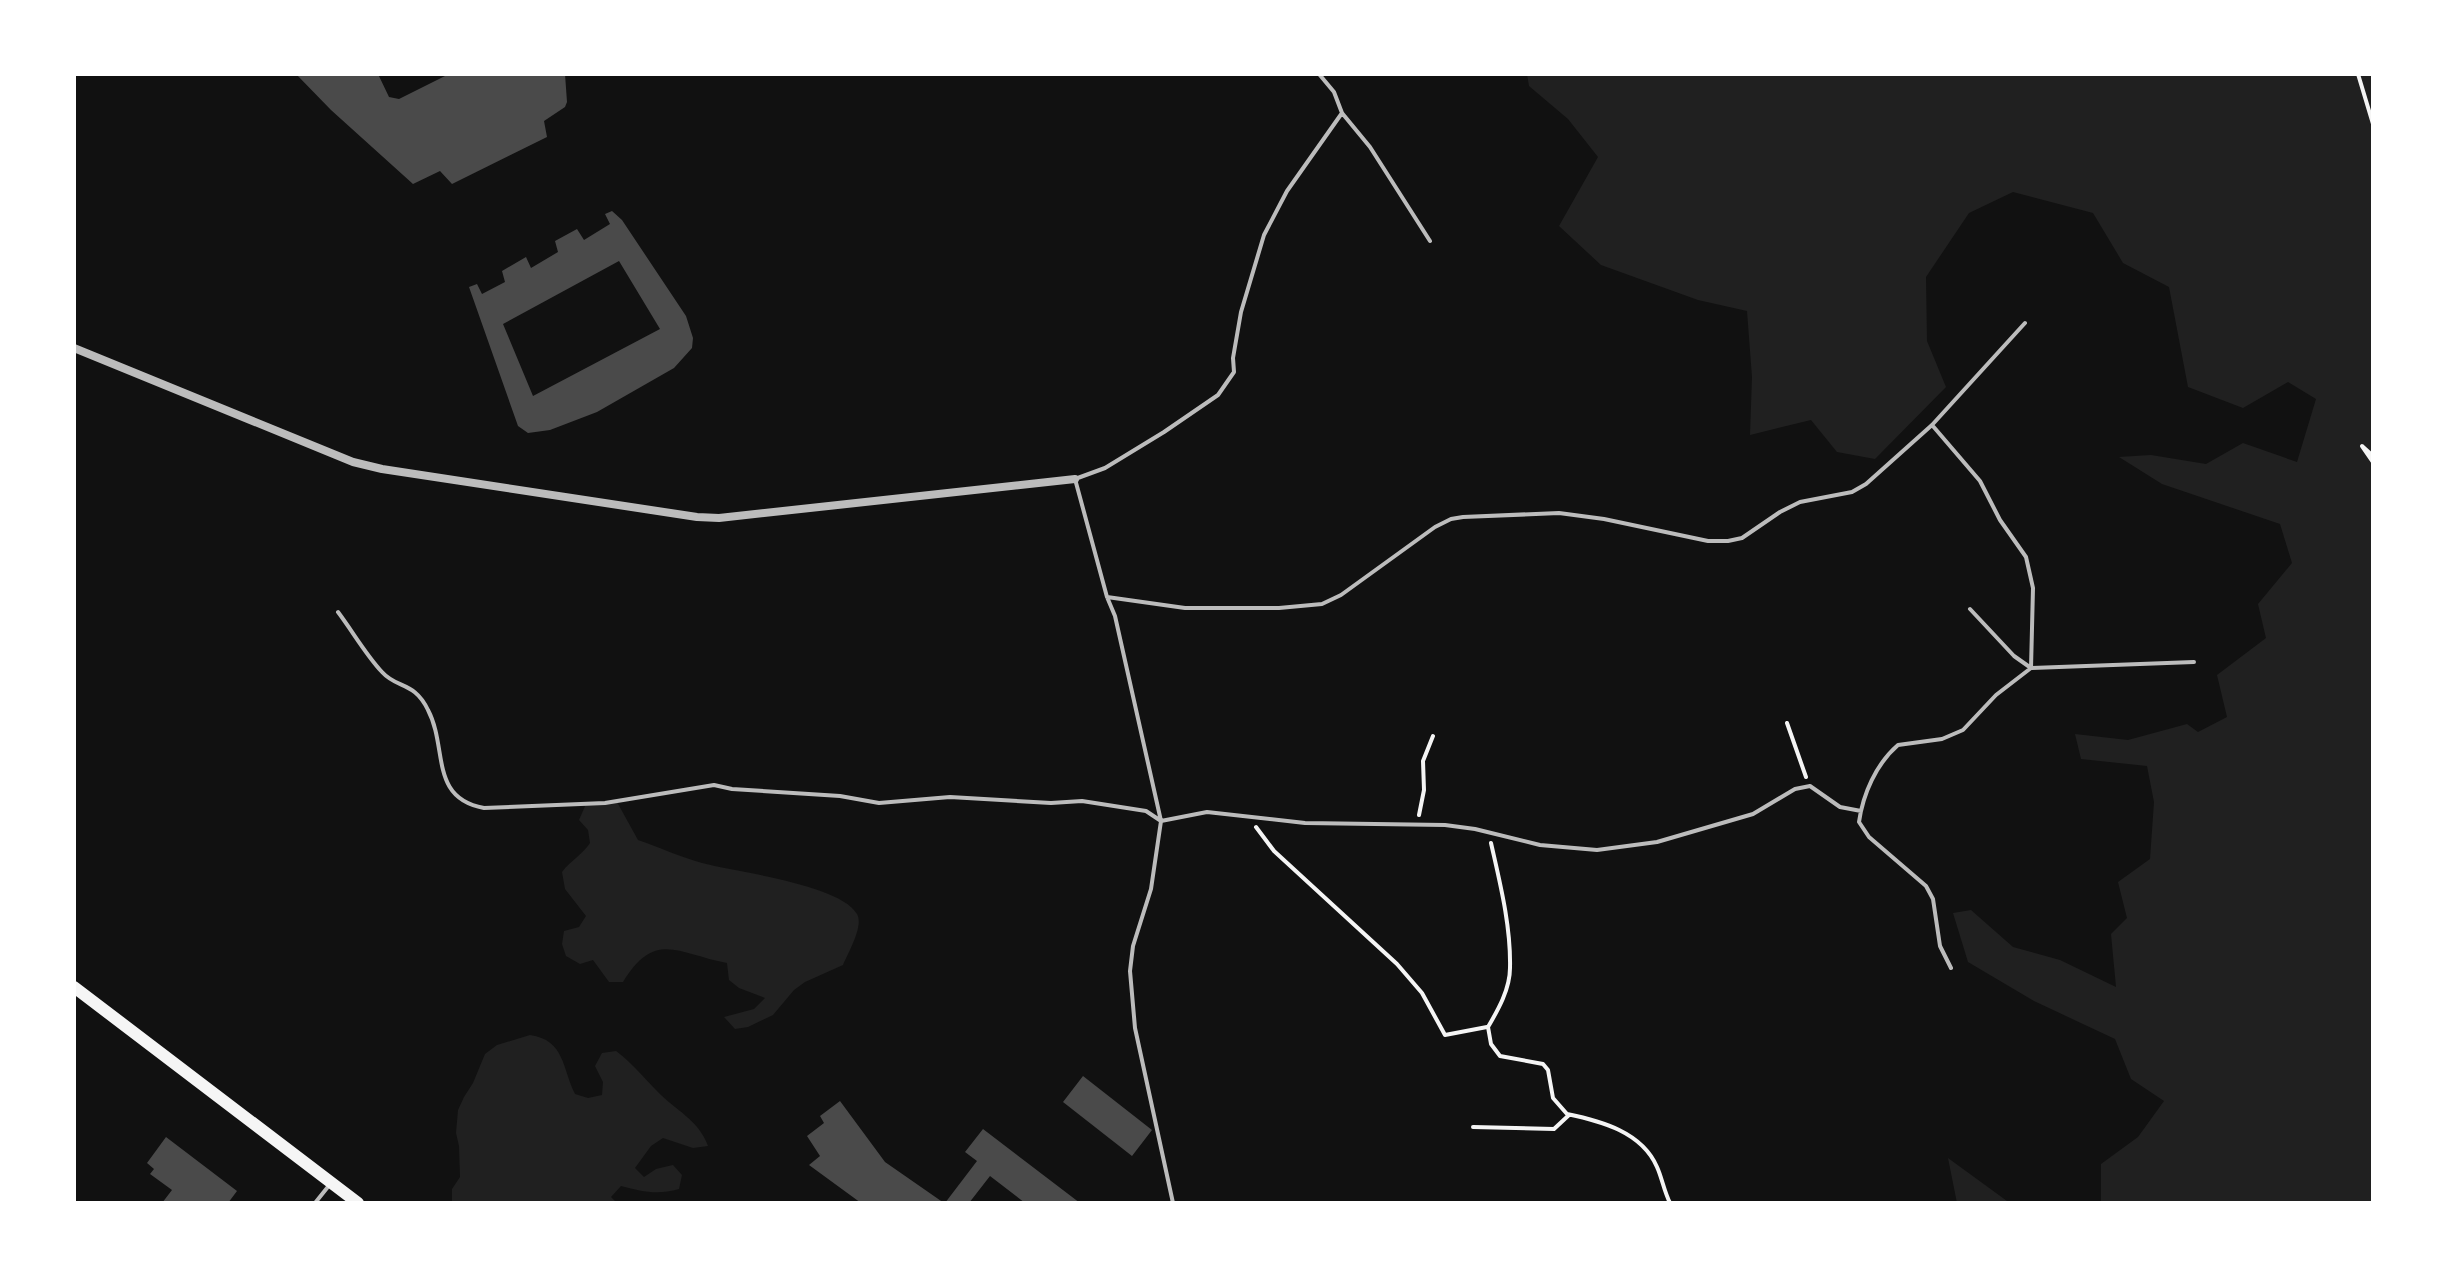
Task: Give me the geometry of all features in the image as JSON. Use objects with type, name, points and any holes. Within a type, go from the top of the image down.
[{"type":"main road","points":[[74,987],[358,1203]]},
{"type":"street","points":[[74,348],[353,462],[697,517],[719,518],[1075,479]]},
{"type":"lane","points":[[1319,74],[1334,92],[1342,113],[1370,147],[1430,241]]},
{"type":"lane","points":[[1173,1203],[1135,1028],[1130,971],[1133,946],[1151,889],[1161,821],[1115,616],[1075,479],[1105,468],[1218,395],[1234,372],[1233,358],[1241,312],[1264,235],[1287,191],[1342,113]]},
{"type":"lane","points":[[1107,597],[1185,608],[1279,608],[1322,604],[1341,595],[1435,527],[1463,517],[1559,513],[1604,519],[1708,541],[1742,538],[1800,502],[1859,488],[1932,425],[2025,323]]},
{"type":"lane","points":[[1932,425],[1980,481],[2000,520],[2026,557],[2033,588],[2031,668]]},
{"type":"lane","points":[[1970,609],[2014,656],[2031,668]]},
{"type":"lane","points":[[338,612],[384,675],[408,686],[421,697],[431,714],[449,789],[470,805],[484,808],[605,803],[714,785],[732,789],[840,796],[879,803],[950,797],[1051,803],[1082,801],[1146,811],[1161,821],[1207,812],[1305,823],[1445,825],[1540,845],[1597,850],[1657,842],[1753,814],[1795,789],[1810,786],[1840,807],[1861,811]]},
{"type":"lane","points":[[1951,968],[1940,946],[1933,899],[1926,886],[1869,837],[1859,822],[1877,768],[1898,745],[1942,739],[1963,730],[1996,695],[2031,668],[2194,662]]},
{"type":"lane","points":[[315,1203],[331,1182]]},
{"type":"path","points":[[2358,74],[2373,124]]},
{"type":"path","points":[[1787,723],[1810,786]]},
{"type":"path","points":[[1417,824],[1424,790],[1423,761],[1433,736]]},
{"type":"path","points":[[1252,817],[1258,832],[1274,851],[1397,964],[1422,993],[1445,1035],[1488,1027]]},
{"type":"path","points":[[1489,833],[1503,898],[1510,970],[1500,1007],[1488,1027],[1491,1044],[1500,1056],[1543,1064],[1548,1070],[1553,1098],[1569,1115],[1589,1118],[1618,1129],[1646,1146],[1670,1203]]},
{"type":"path","points":[[1473,1127],[1554,1129],[1569,1115]]},
{"type":"shaded area","points":[[1527,74],[2373,74],[2373,1203],[2101,1203],[2101,1164],[2138,1137],[2164,1101],[2131,1079],[2115,1039],[2034,1001],[1968,962],[1953,913],[1971,910],[2013,947],[2060,960],[2116,987],[2111,934],[2127,918],[2118,882],[2150,859],[2154,802],[2147,766],[2081,759],[2075,734],[2128,740],[2187,724],[2198,732],[2227,717],[2217,675],[2266,638],[2258,604],[2292,563],[2280,524],[2162,484],[2119,457],[2151,455],[2206,464],[2243,443],[2297,462],[2316,399],[2288,382],[2243,408],[2188,387],[2169,287],[2123,263],[2093,213],[2013,192],[1969,213],[1926,277],[1927,341],[1946,387],[1875,459],[1837,452],[1811,420],[1750,435],[1752,377],[1747,311],[1698,300],[1601,265],[1559,226],[1598,157],[1568,119],[1529,86]]},
{"type":"shaded area","points":[[617,802],[638,840],[702,863],[809,887],[847,904],[859,919],[843,965],[805,982],[773,1015],[748,1027],[735,1029],[724,1017],[754,1009],[765,998],[739,988],[729,980],[727,963],[681,951],[657,950],[646,955],[623,982],[609,982],[593,960],[580,964],[566,956],[562,944],[564,931],[579,927],[586,916],[565,889],[562,872],[590,843],[588,830],[579,820],[586,804]]},
{"type":"shaded area","points":[[530,1035],[541,1038],[556,1049],[575,1094],[588,1098],[602,1095],[603,1082],[595,1066],[602,1053],[616,1051],[693,1122],[708,1146],[693,1148],[663,1138],[651,1146],[635,1168],[644,1177],[656,1169],[673,1165],[682,1175],[679,1189],[650,1192],[621,1186],[611,1197],[617,1203],[452,1203],[452,1189],[460,1177],[456,1133],[458,1110],[464,1097],[485,1054],[497,1045]]},
{"type":"shaded area","points":[[1948,1158],[2007,1201],[2023,1203],[1957,1203]]},
{"type":"building","points":[[296,74],[378,74],[389,97],[399,99],[449,74],[565,74],[567,102],[565,107],[544,121],[547,137],[452,184],[440,171],[413,184]]},
{"type":"building","points":[[612,211],[622,220],[686,316],[693,338],[692,348],[674,368],[597,412],[550,430],[528,433],[518,426],[469,287],[477,284],[482,294],[505,282],[502,271],[526,257],[531,268],[558,252],[555,241],[577,229],[584,240],[610,224],[605,214]],"holes":[[[619,261],[660,329],[533,396],[503,324]]]},
{"type":"building","points":[[1083,1076],[1152,1130],[1132,1156],[1063,1102]]},
{"type":"building","points":[[840,1101],[885,1162],[944,1203],[861,1203],[809,1165],[820,1156],[807,1136],[824,1123],[820,1116]]},
{"type":"building","points":[[983,1129],[1080,1203],[1025,1203],[990,1176],[969,1203],[945,1203],[977,1161],[965,1152]]},
{"type":"building","points":[[166,1137],[237,1191],[228,1203],[162,1203],[172,1190],[150,1174],[154,1169],[147,1163]]}]
